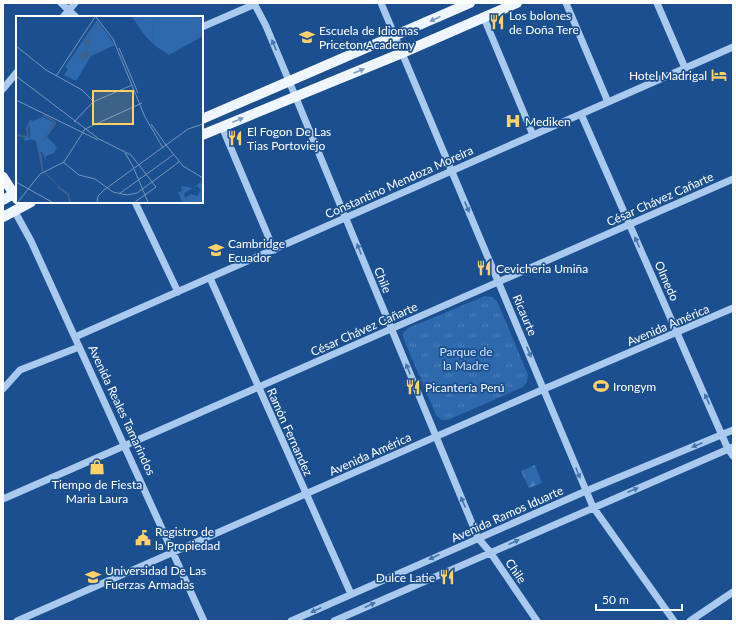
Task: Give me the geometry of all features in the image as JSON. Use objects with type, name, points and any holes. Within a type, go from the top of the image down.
[{"type":"main road","points":[[203,119],[470,3]]},
{"type":"main road","points":[[203,135],[402,53],[517,3]]},
{"type":"main road","name":"Avenida Reales Tamarindos","points":[[3,177],[14,205]]},
{"type":"main road","points":[[3,200],[14,205]]},
{"type":"street","points":[[61,3],[75,16]]},
{"type":"street","points":[[64,16],[75,3]]},
{"type":"street","points":[[203,27],[255,3]]},
{"type":"street","name":"Chile","points":[[255,3],[296,97],[478,538],[490,552],[537,621]]},
{"type":"street","name":"Ricaurte","points":[[381,3],[593,507],[674,621]]},
{"type":"street","points":[[566,3],[608,102]]},
{"type":"street","points":[[657,3],[685,68]]},
{"type":"street","points":[[484,18],[533,135]]},
{"type":"street","name":"Constantino Mendoza Moreira","points":[[75,337],[733,47]]},
{"type":"street","points":[[3,89],[16,73]]},
{"type":"street","name":"Olmedo","points":[[581,114],[722,435],[733,456]]},
{"type":"street","points":[[222,127],[274,250]]},
{"type":"street","name":"César Chávez Cañarte","points":[[3,499],[733,179]]},
{"type":"street","points":[[135,203],[178,292]]},
{"type":"street","name":"Avenida Reales Tamarindos","points":[[14,205],[204,621]]},
{"type":"street","name":"Ramón Fernandez","points":[[210,278],[351,594]]},
{"type":"street","name":"Avenida América","points":[[17,621],[544,389],[733,308]]},
{"type":"street","points":[[3,390],[20,370],[79,347]]},
{"type":"street","name":"Avenida Ramos Iduarte","points":[[291,621],[586,491],[733,430]]},
{"type":"street","points":[[334,621],[730,448]]},
{"type":"street","points":[[690,621],[733,592]]},
{"type":"green space","name":"Parque de la Madre","points":[[485,296],[492,297],[497,301],[528,375],[527,382],[523,387],[448,420],[441,420],[436,415],[404,340],[403,333],[408,328]]},
{"type":"green space","points":[[535,465],[542,483],[529,488],[521,471]]},
{"type":"place","name":"Los bolones de Doña Tere","points":[[497,22]]},
{"type":"place","name":"Escuela de Idiomas Priceton Academy","points":[[307,37]]},
{"type":"place","name":"Hotel Madrigal","points":[[719,75]]},
{"type":"place","name":"Mediken","points":[[513,121]]},
{"type":"place","name":"El Fogon De Las Tias Portoviejo","points":[[235,138]]},
{"type":"place","name":"Cambridge Ecuador","points":[[216,250]]},
{"type":"place","name":"Cevicheria Umiña","points":[[484,268]]},
{"type":"place","name":"Irongym","points":[[601,386]]},
{"type":"place","name":"Picantería Perú","points":[[413,387]]},
{"type":"place","name":"Tiempo de Fiesta Maria Laura","points":[[97,467]]},
{"type":"place","name":"Registro de la Propiedad","points":[[143,538]]},
{"type":"place","name":"Universidad De Las Fuerzas Armadas","points":[[93,577]]},
{"type":"place","name":"Dulce Latie","points":[[447,577]]}]
